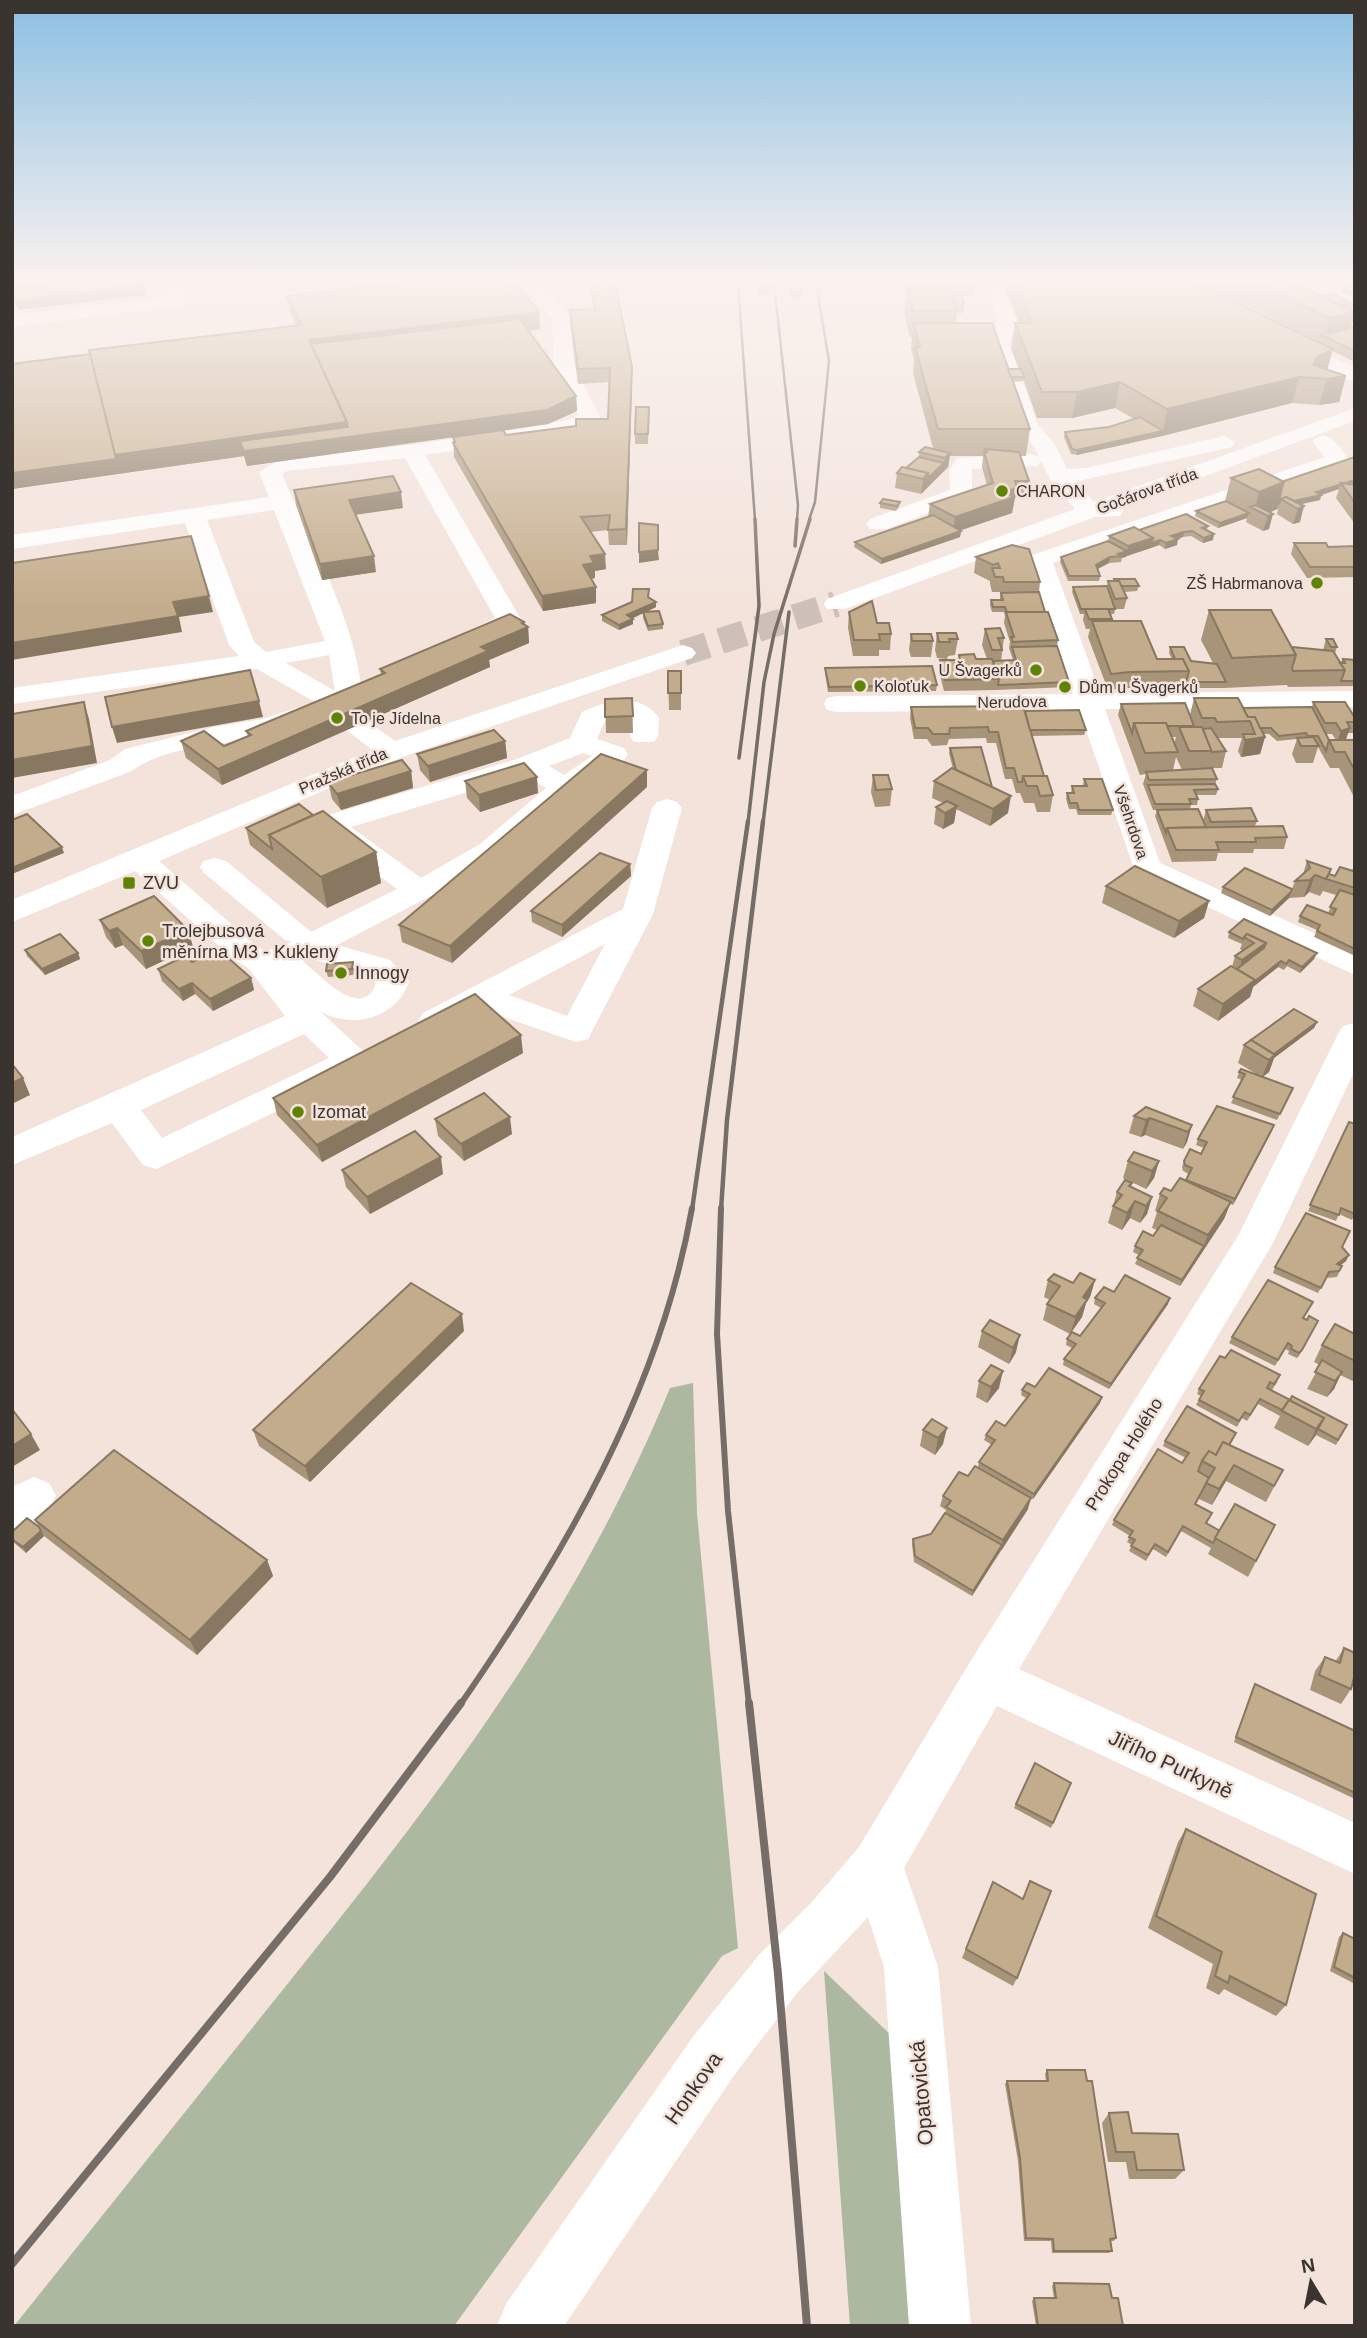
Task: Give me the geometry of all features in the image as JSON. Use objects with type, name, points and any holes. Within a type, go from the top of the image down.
[{"type":"street","points":[[345,709],[350,681],[271,472],[282,465],[412,451],[573,425],[590,417],[577,392]]},
{"type":"street","points":[[1015,392],[1024,419],[1078,501],[1093,510],[1129,511]]},
{"type":"street","name":"Gočárova třída","points":[[939,568],[981,558],[1129,511],[1319,436],[1355,414]]},
{"type":"street","name":"Gočárova třída","points":[[836,604],[1170,483],[1319,436],[1355,430]]},
{"type":"street","points":[[878,524],[961,492],[960,471],[963,464],[970,461],[1086,475],[1258,434],[1319,436]]},
{"type":"street","name":"Gočárova třída","points":[[1319,436],[1346,458]]},
{"type":"street","points":[[412,451],[509,621],[447,649]]},
{"type":"street","name":"Gočárova třída","points":[[1040,560],[1346,458]]},
{"type":"street","points":[[1058,473],[1110,493],[1170,483]]},
{"type":"street","points":[[12,542],[282,502]]},
{"type":"street","points":[[194,515],[242,645],[257,661],[315,686],[392,751]]},
{"type":"street","name":"Všehrdova","points":[[1040,560],[1147,868],[1355,965]]},
{"type":"street","points":[[12,696],[257,661],[338,646]]},
{"type":"street","name":"Pražská třída","points":[[12,912],[392,751],[683,653]]},
{"type":"street","points":[[12,806],[120,766],[135,755],[345,709],[374,683]]},
{"type":"street","name":"Nerudova","points":[[837,704],[1355,699]]},
{"type":"street","points":[[582,743],[592,718],[622,708],[639,712],[645,718],[643,736]]},
{"type":"street","points":[[527,765],[582,743],[614,754],[565,787]]},
{"type":"street","points":[[288,794],[328,824]]},
{"type":"street","points":[[412,1032],[483,998],[637,914],[667,807]]},
{"type":"street","points":[[138,858],[202,916],[287,950],[348,926]]},
{"type":"street","points":[[119,1106],[156,1156],[364,1056],[308,1019],[286,998],[287,950],[248,894],[215,867]]},
{"type":"street","points":[[202,916],[248,894]]},
{"type":"street","points":[[12,1152],[308,1019]]},
{"type":"street","name":"Prokopa Holého","points":[[877,1865],[987,1678],[1254,1243],[1355,1034]]},
{"type":"street","name":"Jiřího Purkyně","points":[[987,1678],[1355,1849]]},
{"type":"street","name":"Honkova","points":[[528,2326],[715,2054],[778,1974],[830,1922],[877,1865]]},
{"type":"street","name":"Opatovická","points":[[877,1865],[911,1968],[940,2326]]},
{"type":"lane","points":[[328,824],[527,765],[565,787],[492,849],[348,926]]},
{"type":"lane","points":[[328,824],[418,890]]},
{"type":"lane","points":[[483,998],[576,1031],[637,914]]},
{"type":"green space","points":[[693,1383],[697,1513],[738,1948],[722,1956],[454,2326],[14,2326],[339,1920],[447,1777],[498,1705],[591,1553],[632,1473],[670,1388]]},
{"type":"green space","points":[[824,1971],[894,2038],[916,2326],[850,2326]]},
{"type":"building","points":[[12,392],[99,392],[116,459],[12,473]]},
{"type":"building","points":[[99,392],[333,392],[347,422],[115,455]]},
{"type":"building","points":[[333,392],[573,392],[576,396],[547,410],[244,451],[240,441],[348,427]]},
{"type":"building","points":[[609,392],[631,392],[626,529],[608,530],[610,515],[581,517],[605,554],[590,556],[594,563],[583,565],[596,587],[542,596],[453,443],[453,437],[503,430],[506,435],[576,426],[576,419],[608,419]]},
{"type":"building","points":[[928,392],[1017,392],[1030,429],[938,429]]},
{"type":"building","points":[[1138,392],[1237,392],[1167,409]]},
{"type":"building","points":[[636,407],[649,407],[648,434],[635,434]]},
{"type":"building","points":[[1140,417],[1163,431],[1077,450],[1072,449],[1065,432],[1109,427]]},
{"type":"building","points":[[925,447],[950,453],[945,458],[919,452]]},
{"type":"building","points":[[985,449],[1019,452],[1029,481],[1015,481],[1017,488],[1005,492],[1014,497],[955,517],[930,504],[993,483]]},
{"type":"building","points":[[919,457],[944,463],[928,478],[928,473],[906,468]]},
{"type":"building","points":[[1355,457],[1355,480],[1316,492],[1321,495],[1294,501],[1286,497],[1278,504],[1284,481]]},
{"type":"building","points":[[902,467],[928,473],[923,479],[897,473]]},
{"type":"building","points":[[1259,469],[1284,482],[1259,492],[1231,478]]},
{"type":"building","points":[[393,476],[401,492],[349,500],[374,556],[320,564],[294,490]]},
{"type":"building","points":[[1341,483],[1355,485],[1355,503]]},
{"type":"building","points":[[1286,497],[1304,506],[1298,509],[1281,499]]},
{"type":"building","points":[[883,499],[900,502],[897,506],[880,503]]},
{"type":"building","points":[[1226,501],[1249,513],[1220,523],[1196,511]]},
{"type":"building","points":[[1256,505],[1273,514],[1268,516],[1250,507]]},
{"type":"building","points":[[1186,514],[1208,526],[1202,528],[1214,534],[1204,538],[1192,531],[1184,532],[1171,536],[1178,539],[1166,543],[1160,540],[1152,543],[1153,538],[1139,530]]},
{"type":"building","points":[[933,515],[961,531],[882,559],[855,542]]},
{"type":"building","points":[[639,523],[658,525],[658,550],[639,552]]},
{"type":"building","points":[[1134,527],[1153,538],[1128,546],[1109,536]]},
{"type":"building","points":[[191,536],[209,596],[173,602],[178,616],[12,643],[12,563]]},
{"type":"building","points":[[1108,541],[1127,551],[1118,554],[1122,556],[1110,557],[1096,565],[1100,576],[1069,576],[1061,557]]},
{"type":"building","points":[[1294,543],[1326,543],[1328,547],[1355,546],[1355,567],[1310,567]]},
{"type":"building","points":[[1012,545],[1029,549],[1040,582],[1004,582],[1003,577],[995,577],[992,568],[1000,568],[998,563],[993,565],[976,557]]},
{"type":"building","points":[[1114,579],[1135,579],[1139,586],[1121,586],[1119,581]]},
{"type":"building","points":[[1108,581],[1119,581],[1127,598],[1115,599]]},
{"type":"building","points":[[1107,586],[1115,609],[1081,609],[1073,587]]},
{"type":"building","points":[[633,589],[649,589],[648,597],[656,602],[627,615],[633,619],[619,625],[602,615],[632,602]]},
{"type":"building","points":[[1039,592],[1045,612],[1007,612],[1005,607],[993,607],[991,600],[1003,600],[1001,593]]},
{"type":"building","points":[[872,601],[877,623],[889,623],[891,634],[879,634],[880,640],[854,640],[849,612]]},
{"type":"building","points":[[1085,609],[1108,609],[1112,619],[1089,619]]},
{"type":"building","points":[[1209,610],[1271,610],[1296,655],[1232,658]]},
{"type":"building","points":[[659,611],[663,624],[648,626],[643,612]]},
{"type":"building","points":[[1006,612],[1048,612],[1058,640],[1013,642],[1011,637],[1014,637]]},
{"type":"building","points":[[510,614],[528,627],[481,647],[488,651],[218,769],[181,741],[204,731],[224,746],[251,735],[246,731],[385,673],[380,669]]},
{"type":"building","points":[[1092,621],[1141,621],[1157,659],[1183,659],[1189,671],[1111,674]]},
{"type":"building","points":[[1000,628],[1004,638],[998,638],[1002,650],[992,650],[985,629]]},
{"type":"building","points":[[937,633],[956,633],[958,639],[939,642]]},
{"type":"building","points":[[911,634],[931,634],[933,641],[912,641]]},
{"type":"building","points":[[1326,639],[1333,639],[1337,647],[1331,647]]},
{"type":"building","points":[[1057,646],[1069,682],[998,685],[999,679],[993,661],[1016,660],[1012,647]]},
{"type":"building","points":[[1170,647],[1184,647],[1191,661],[1217,664],[1226,682],[1186,682],[1189,671],[1183,659],[1175,659]]},
{"type":"building","points":[[1292,647],[1333,651],[1345,670],[1293,671],[1296,655]]},
{"type":"building","points":[[974,654],[976,659],[992,659],[999,679],[945,680],[940,660],[960,660],[959,655]]},
{"type":"building","points":[[1343,659],[1355,660],[1355,681],[1341,681],[1345,670],[1340,663],[1345,663]]},
{"type":"building","points":[[932,666],[937,685],[829,687],[825,668]]},
{"type":"building","points":[[250,670],[259,701],[112,727],[105,697]]},
{"type":"building","points":[[668,671],[681,671],[681,693],[668,693]]},
{"type":"building","points":[[632,698],[633,716],[605,717],[605,699]]},
{"type":"building","points":[[1194,698],[1238,698],[1248,717],[1255,717],[1265,737],[1245,740],[1243,734],[1255,734],[1250,721],[1217,722],[1215,718],[1202,718]]},
{"type":"building","points":[[84,702],[92,746],[12,760],[12,714]]},
{"type":"building","points":[[1313,702],[1345,702],[1355,722],[1347,722],[1350,728],[1341,731],[1336,723],[1325,723]]},
{"type":"building","points":[[1185,703],[1194,726],[1134,723],[1132,733],[1121,704]]},
{"type":"building","points":[[1023,706],[1044,776],[1023,776],[1022,782],[1018,782],[1014,768],[1006,768],[998,732],[989,732],[988,727],[950,728],[949,734],[933,734],[928,728],[915,728],[911,707]]},
{"type":"building","points":[[1312,707],[1329,740],[1326,751],[1318,736],[1308,736],[1306,733],[1279,736],[1271,728],[1260,728],[1255,717],[1248,717],[1243,708]]},
{"type":"building","points":[[1079,710],[1086,730],[1030,730],[1025,711]]},
{"type":"building","points":[[1134,723],[1166,723],[1178,752],[1145,753]]},
{"type":"building","points":[[1179,727],[1202,727],[1212,751],[1189,751]]},
{"type":"building","points":[[1211,728],[1226,751],[1212,752],[1203,729]]},
{"type":"building","points":[[494,730],[505,741],[428,766],[417,754]]},
{"type":"building","points":[[1313,737],[1319,746],[1301,746],[1297,738]]},
{"type":"building","points":[[1329,740],[1355,740],[1355,771],[1345,752],[1335,752]]},
{"type":"building","points":[[981,747],[992,787],[956,770],[950,748]]},
{"type":"building","points":[[601,754],[647,770],[450,946],[399,925]]},
{"type":"building","points":[[402,760],[411,771],[337,794],[328,782]]},
{"type":"building","points":[[524,763],[537,777],[479,795],[465,781]]},
{"type":"building","points":[[952,768],[1011,796],[993,809],[934,781]]},
{"type":"building","points":[[1212,768],[1217,779],[1149,780],[1146,772]]},
{"type":"building","points":[[873,775],[888,775],[892,789],[876,790]]},
{"type":"building","points":[[1023,776],[1047,776],[1053,795],[1040,796],[1037,786],[1027,786]]},
{"type":"building","points":[[1084,779],[1102,779],[1113,810],[1079,810],[1077,803],[1070,803],[1067,793],[1074,793],[1072,786],[1087,786]]},
{"type":"building","points":[[1215,784],[1218,789],[1194,790],[1198,799],[1189,799],[1191,804],[1155,804],[1148,785]]},
{"type":"building","points":[[947,801],[957,806],[945,813],[936,807]]},
{"type":"building","points":[[299,804],[313,815],[269,835],[272,849],[246,828]]},
{"type":"building","points":[[1251,808],[1257,821],[1211,822],[1206,810]]},
{"type":"building","points":[[1198,809],[1206,827],[1167,828],[1166,833],[1157,810]]},
{"type":"building","points":[[323,811],[376,852],[321,877],[269,835]]},
{"type":"building","points":[[27,814],[62,847],[12,868],[12,820]]},
{"type":"building","points":[[1283,826],[1287,837],[1255,838],[1256,842],[1216,842],[1219,850],[1176,850],[1167,828]]},
{"type":"building","points":[[600,853],[630,864],[562,925],[531,911]]},
{"type":"building","points":[[1307,861],[1331,869],[1326,879],[1315,875],[1310,880],[1295,881],[1310,868]]},
{"type":"building","points":[[1135,866],[1209,901],[1179,921],[1106,886]]},
{"type":"building","points":[[1340,867],[1353,871],[1355,868],[1355,888],[1326,879],[1329,874],[1335,876]]},
{"type":"building","points":[[1245,868],[1292,889],[1291,892],[1272,910],[1223,887]]},
{"type":"building","points":[[1340,890],[1355,895],[1355,949],[1317,931],[1320,925],[1300,916],[1307,905],[1333,915],[1336,909],[1330,907]]},
{"type":"building","points":[[154,896],[188,930],[141,951],[117,928],[109,931],[100,920]]},
{"type":"building","points":[[1244,919],[1317,953],[1302,967],[1289,960],[1286,964],[1281,961],[1255,981],[1237,969],[1264,948],[1266,943],[1247,934],[1243,939],[1229,932]]},
{"type":"building","points":[[60,934],[78,953],[42,969],[25,950]]},
{"type":"building","points":[[1247,934],[1266,943],[1242,960],[1235,956],[1254,943],[1244,937]]},
{"type":"building","points":[[218,949],[251,978],[210,999],[192,983],[179,989],[158,969],[185,956],[192,962]]},
{"type":"building","points":[[353,962],[352,969],[326,971],[327,964]]},
{"type":"building","points":[[1231,966],[1255,980],[1223,1004],[1198,989]]},
{"type":"building","points":[[475,994],[521,1035],[317,1145],[273,1098]]},
{"type":"building","points":[[1294,1009],[1317,1022],[1274,1054],[1251,1040]]},
{"type":"building","points":[[1251,1040],[1275,1055],[1269,1060],[1244,1045]]},
{"type":"building","points":[[12,1064],[23,1078],[12,1083]]},
{"type":"building","points":[[1241,1069],[1293,1088],[1280,1114],[1233,1097],[1245,1074],[1239,1072]]},
{"type":"building","points":[[484,1093],[510,1117],[461,1144],[435,1119]]},
{"type":"building","points":[[1217,1106],[1274,1125],[1235,1199],[1186,1180],[1192,1168],[1185,1165],[1184,1161],[1190,1149],[1201,1154],[1207,1142],[1198,1139]]},
{"type":"building","points":[[1146,1107],[1192,1125],[1188,1132],[1150,1118],[1146,1120],[1134,1116]]},
{"type":"building","points":[[1349,1122],[1355,1124],[1355,1214],[1341,1208],[1339,1215],[1310,1205]]},
{"type":"building","points":[[415,1131],[441,1157],[367,1197],[342,1170]]},
{"type":"building","points":[[1134,1152],[1159,1161],[1152,1171],[1128,1161]]},
{"type":"building","points":[[1180,1178],[1231,1202],[1208,1235],[1158,1211],[1167,1198],[1160,1194],[1164,1188],[1171,1191]]},
{"type":"building","points":[[1125,1180],[1132,1183],[1129,1186],[1152,1197],[1146,1206],[1135,1201],[1127,1213],[1113,1206],[1122,1195],[1117,1192]]},
{"type":"building","points":[[1306,1213],[1350,1231],[1342,1247],[1349,1255],[1337,1264],[1342,1266],[1339,1271],[1329,1272],[1321,1288],[1275,1267]]},
{"type":"building","points":[[1161,1225],[1204,1246],[1182,1280],[1137,1258],[1143,1250],[1135,1246],[1143,1231],[1153,1236]]},
{"type":"building","points":[[1080,1273],[1095,1280],[1083,1297],[1087,1300],[1075,1317],[1047,1304],[1060,1286],[1048,1280],[1054,1274],[1073,1283]]},
{"type":"building","points":[[1125,1275],[1170,1298],[1111,1384],[1064,1359],[1076,1344],[1067,1339],[1072,1332],[1080,1336],[1105,1303],[1095,1298],[1104,1287],[1114,1292]]},
{"type":"building","points":[[1268,1280],[1313,1302],[1303,1318],[1307,1320],[1309,1316],[1318,1321],[1299,1353],[1291,1349],[1292,1346],[1288,1343],[1278,1360],[1232,1337]]},
{"type":"building","points":[[411,1283],[462,1314],[305,1466],[253,1430]]},
{"type":"building","points":[[990,1320],[1020,1335],[1013,1348],[982,1331]]},
{"type":"building","points":[[1335,1324],[1355,1334],[1355,1361],[1322,1345]]},
{"type":"building","points":[[1231,1350],[1280,1375],[1274,1384],[1270,1382],[1267,1388],[1290,1400],[1292,1396],[1347,1425],[1338,1440],[1318,1429],[1324,1418],[1289,1400],[1282,1410],[1260,1399],[1250,1415],[1245,1412],[1239,1421],[1199,1400],[1204,1391],[1199,1389],[1220,1356],[1225,1358]]},
{"type":"building","points":[[1322,1360],[1342,1372],[1335,1381],[1315,1372]]},
{"type":"building","points":[[991,1365],[1003,1371],[991,1387],[979,1381]]},
{"type":"building","points":[[1049,1368],[1102,1397],[1034,1494],[979,1462],[995,1440],[986,1435],[996,1421],[1005,1426],[1030,1394],[1022,1390],[1027,1383],[1035,1387]]},
{"type":"building","points":[[1289,1400],[1324,1418],[1316,1429],[1282,1411]]},
{"type":"building","points":[[1187,1406],[1236,1433],[1229,1445],[1223,1442],[1216,1455],[1209,1451],[1198,1471],[1209,1478],[1195,1504],[1212,1513],[1206,1523],[1220,1531],[1213,1543],[1183,1526],[1168,1552],[1155,1544],[1148,1555],[1131,1546],[1135,1540],[1129,1537],[1133,1531],[1114,1520],[1158,1449],[1182,1463],[1189,1453],[1165,1441]]},
{"type":"building","points":[[12,1409],[31,1434],[12,1446]]},
{"type":"building","points":[[932,1419],[947,1428],[938,1438],[923,1430]]},
{"type":"building","points":[[1223,1442],[1283,1470],[1274,1486],[1234,1465],[1219,1489],[1206,1483],[1215,1468],[1202,1461],[1209,1451],[1216,1455]]},
{"type":"building","points":[[114,1450],[267,1560],[190,1640],[35,1520]]},
{"type":"building","points":[[975,1466],[1031,1498],[1003,1540],[946,1507],[951,1501],[943,1496],[959,1472],[968,1476]]},
{"type":"building","points":[[1235,1504],[1275,1525],[1256,1561],[1215,1538]]},
{"type":"building","points":[[945,1513],[1002,1545],[973,1591],[915,1556],[913,1539],[931,1534]]},
{"type":"building","points":[[27,1518],[41,1531],[23,1547],[12,1539],[12,1532]]},
{"type":"building","points":[[1344,1648],[1355,1653],[1355,1674],[1351,1689],[1319,1675],[1325,1657],[1340,1663]]},
{"type":"building","points":[[1255,1684],[1355,1731],[1355,1793],[1236,1737]]},
{"type":"building","points":[[1035,1763],[1071,1783],[1053,1823],[1016,1804]]},
{"type":"building","points":[[1186,1829],[1316,1894],[1286,2005],[1230,1976],[1228,1983],[1215,1976],[1222,1952],[1156,1916]]},
{"type":"building","points":[[1030,1881],[1051,1891],[1017,1978],[966,1949],[993,1882],[1023,1899]]},
{"type":"building","points":[[1343,1933],[1355,1939],[1355,1978],[1334,1967]]},
{"type":"building","points":[[1047,2070],[1085,2070],[1087,2081],[1092,2081],[1116,2238],[1110,2239],[1112,2251],[1054,2251],[1053,2239],[1026,2238],[1020,2158],[1007,2081],[1048,2081]]},
{"type":"building","points":[[1128,2112],[1132,2133],[1178,2134],[1184,2170],[1137,2170],[1134,2152],[1116,2152],[1109,2113]]},
{"type":"building","points":[[1054,2283],[1109,2284],[1112,2298],[1118,2298],[1123,2326],[1038,2326],[1034,2298],[1056,2298]]},
{"type":"tunnel","points":[[683,653],[836,604]]},
{"type":"railway","points":[[746,392],[755,520]]},
{"type":"railway","points":[[786,392],[798,505],[797,520]]},
{"type":"railway","points":[[809,520],[815,502],[826,392]]},
{"type":"railway","points":[[739,758],[759,606],[755,519]]},
{"type":"railway","points":[[795,546],[797,519]]},
{"type":"railway","points":[[748,823],[764,682],[774,634],[810,519]]},
{"type":"railway","points":[[763,823],[789,612]]},
{"type":"railway","points":[[692,1210],[748,821]]},
{"type":"railway","points":[[721,1210],[727,1120],[763,821]]},
{"type":"railway","points":[[460,1705],[536,1590],[603,1469],[657,1342],[677,1276],[692,1208]]},
{"type":"railway","points":[[721,1208],[717,1334],[728,1511],[749,1705]]},
{"type":"railway","points":[[12,2264],[330,1877],[461,1703]]},
{"type":"railway","points":[[749,1703],[778,1974],[807,2326]]},
{"type":"place","name":"CHARON","points":[[1002,491]]},
{"type":"place","name":"ZŠ Habrmanova","points":[[1317,583]]},
{"type":"place","name":"U Švagerků","points":[[1036,670]]},
{"type":"place","name":"Koloťuk","points":[[860,686]]},
{"type":"place","name":"Dům u Švagerků","points":[[1065,687]]},
{"type":"place","name":"To je Jídelna","points":[[337,718]]},
{"type":"place","name":"ZVU","points":[[129,883]]},
{"type":"place","name":"Trolejbusová měnírna M3 - Kukleny","points":[[148,941]]},
{"type":"place","name":"Innogy","points":[[341,973]]},
{"type":"place","name":"Izomat","points":[[298,1112]]}]
